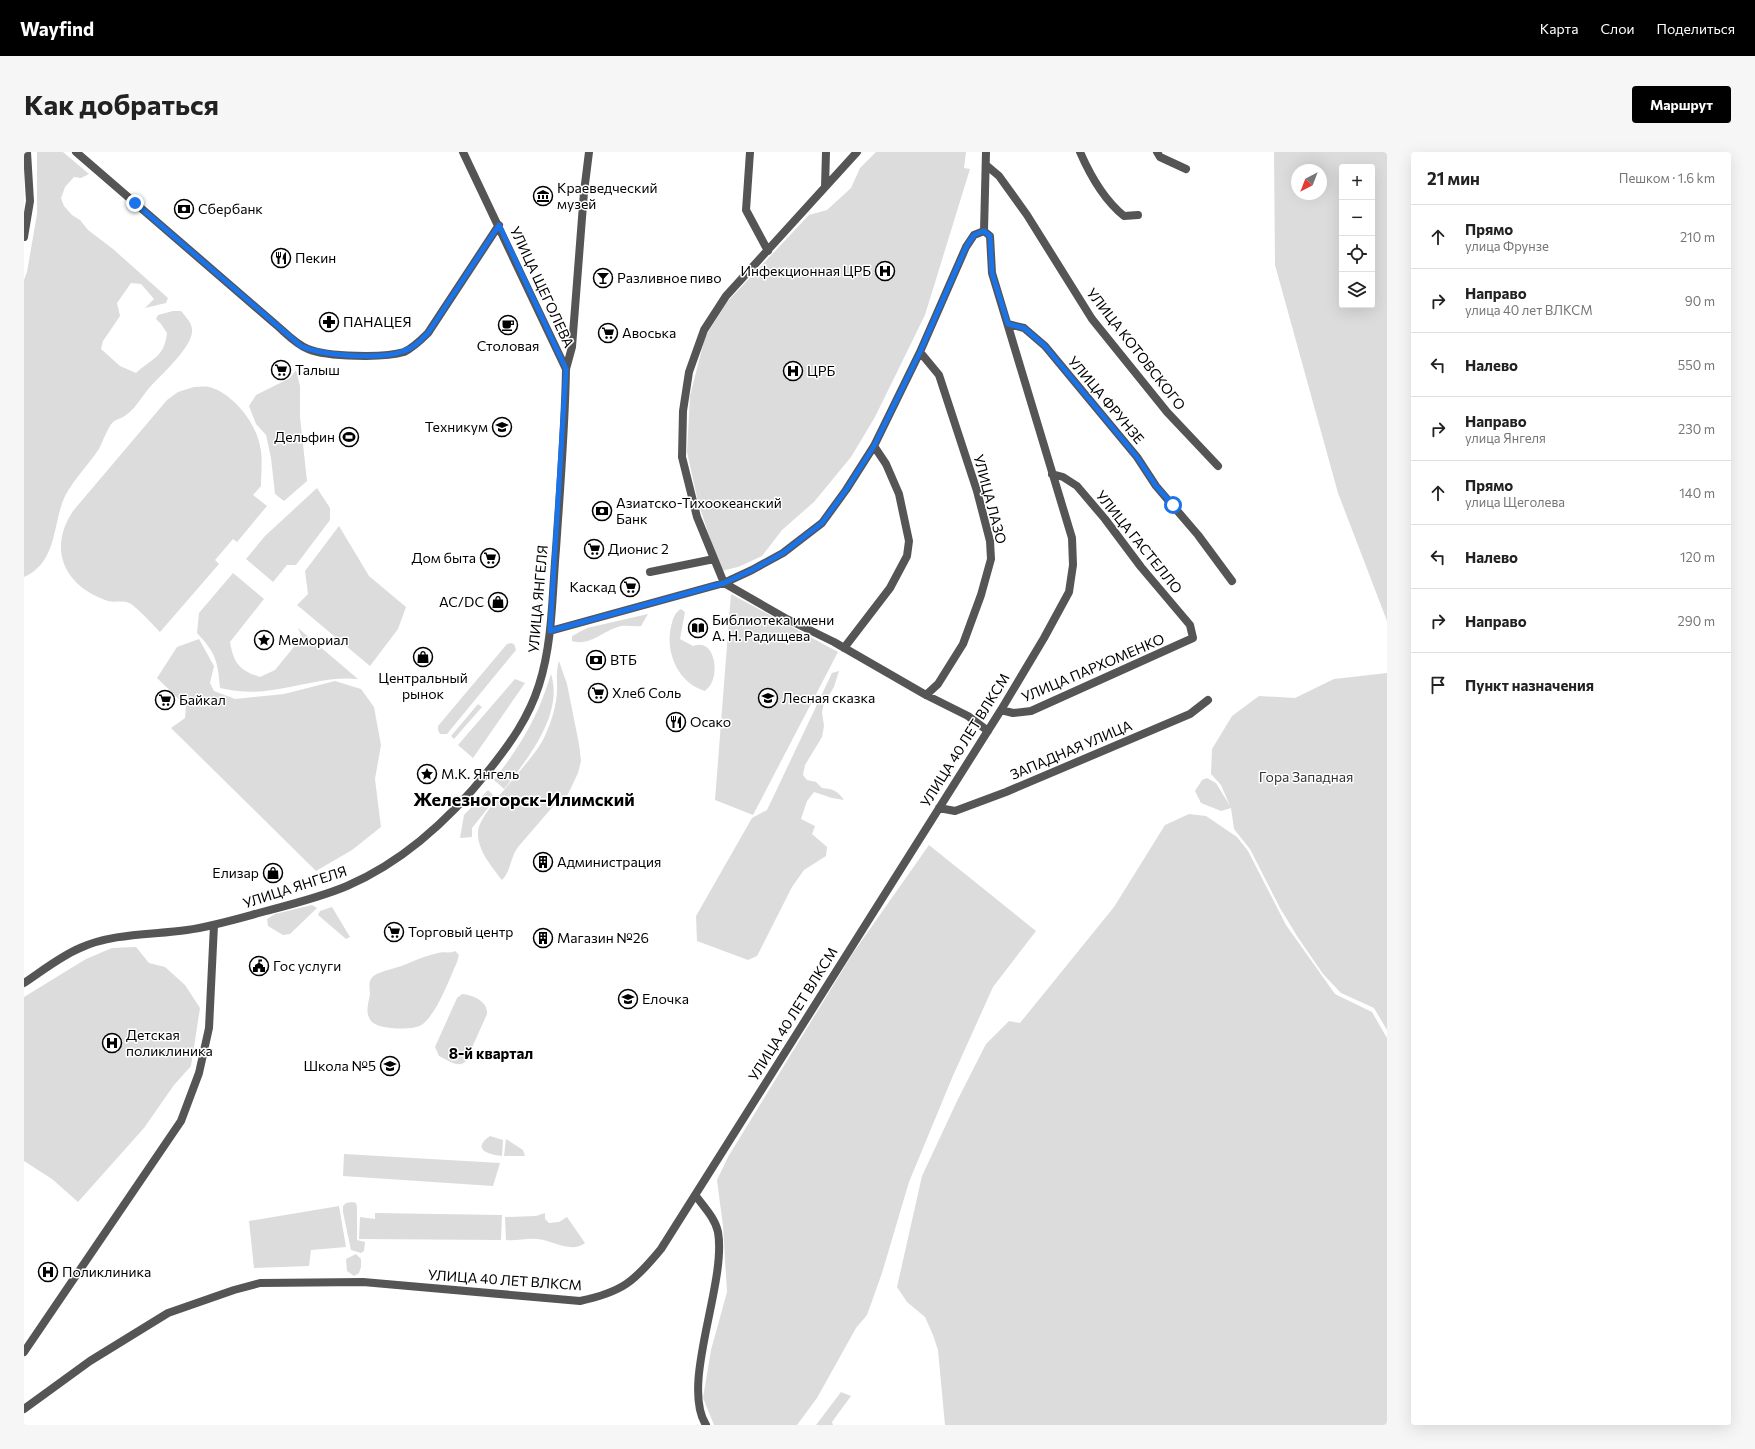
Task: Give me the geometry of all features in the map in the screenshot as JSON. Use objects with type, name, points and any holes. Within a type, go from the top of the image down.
[{"type":"street","points":[[24,237],[30,201],[28,152]]},
{"type":"street","points":[[76,152],[301,346],[321,353],[362,355],[404,352],[418,343],[428,333],[499,225]]},
{"type":"street","name":"УЛИЦА ЩЕГОЛЕВА","points":[[463,152],[499,225],[566,369]]},
{"type":"street","name":"УЛИЦА ЯНГЕЛЯ","points":[[24,983],[80,948],[122,936],[185,930],[214,925],[315,897],[348,885],[378,870],[412,848],[436,828],[484,776],[512,739],[528,714],[539,686],[547,653],[550,631],[566,369],[572,347],[584,192],[589,152]]},
{"type":"street","points":[[750,152],[746,210],[768,251]]},
{"type":"street","points":[[825,187],[826,152]]},
{"type":"street","points":[[856,152],[726,296],[704,330],[689,372],[683,411],[682,457],[697,517],[724,583],[785,618],[844,648],[926,696],[968,716],[988,731]]},
{"type":"street","name":"УЛИЦА 40 ЛЕТ ВЛКСМ","points":[[24,1409],[90,1361],[168,1313],[234,1290],[260,1283],[362,1282],[580,1301],[606,1295],[618,1290],[642,1272],[661,1249],[696,1196],[988,731],[1044,638],[1069,592],[1073,565],[1072,538],[1039,435],[992,273],[990,236],[984,231],[986,152]]},
{"type":"street","points":[[1080,152],[1086,166],[1111,206],[1124,216],[1138,215]]},
{"type":"street","points":[[1157,152],[1160,157],[1186,169]]},
{"type":"street","name":"УЛИЦА КОТОВСКОГО","points":[[986,165],[999,176],[1026,215],[1092,319],[1167,412],[1218,466]]},
{"type":"street","points":[[550,631],[724,583],[783,553],[822,523],[846,490],[874,446],[920,352],[966,247],[974,235],[984,231]]},
{"type":"street","name":"УЛИЦА ФРУНЗЕ","points":[[1008,324],[1024,328],[1045,346],[1137,457],[1156,486],[1198,535],[1232,581]]},
{"type":"street","name":"УЛИЦА ЛАЗО","points":[[920,352],[939,375],[977,491],[990,541],[991,560],[981,595],[963,644],[938,684],[926,696]]},
{"type":"street","points":[[844,648],[890,588],[908,556],[908,541],[899,494],[886,464],[874,446]]},
{"type":"street","name":"УЛИЦА ГАСТЕЛЛО","points":[[1052,474],[1063,477],[1078,486],[1190,625],[1193,638]]},
{"type":"street","points":[[650,572],[714,559]]},
{"type":"street","name":"УЛИЦА ПАРХОМЕНКО","points":[[1001,710],[1013,713],[1031,711],[1153,658],[1193,638]]},
{"type":"street","name":"ЗАПАДНАЯ УЛИЦА","points":[[940,808],[955,811],[1006,792],[1190,714],[1208,700]]},
{"type":"street","points":[[24,1352],[180,1121],[199,1073],[210,1028],[214,925]]},
{"type":"street","points":[[696,1196],[711,1214],[718,1232],[718,1263],[699,1373],[698,1402],[706,1425]]},
{"type":"green space","points":[[37,152],[63,152],[89,174],[81,178],[74,177],[65,187],[61,198],[64,206],[72,215],[80,220],[88,230],[113,249],[168,298],[166,303],[145,308],[154,299],[141,284],[131,283],[117,303],[120,316],[103,341],[101,349],[120,366],[136,373],[156,357],[163,348],[167,333],[156,319],[158,315],[173,311],[181,311],[190,323],[192,332],[187,346],[150,387],[133,409],[125,416],[113,422],[99,449],[65,496],[52,541],[43,562],[35,570],[24,577],[24,280],[27,272],[37,214]]},
{"type":"green space","points":[[876,152],[966,152],[964,168],[970,169],[925,315],[875,417],[851,457],[814,502],[782,530],[762,556],[738,567],[721,571],[698,502],[687,452],[690,396],[705,337],[727,302],[809,215],[827,210],[851,188],[860,168]]},
{"type":"green space","points":[[1274,152],[1387,152],[1387,621],[1338,493],[1275,265]]},
{"type":"green space","points":[[296,370],[300,386],[300,417],[307,481],[284,501],[275,494],[271,458],[266,435],[256,424],[249,406],[256,395],[290,378]]},
{"type":"green space","points":[[194,387],[207,387],[218,390],[227,396],[242,410],[254,428],[260,446],[262,466],[261,486],[253,495],[267,506],[237,542],[233,539],[215,560],[219,564],[160,632],[140,611],[129,603],[108,601],[93,595],[81,587],[71,577],[65,565],[61,553],[61,540],[65,525],[73,511],[167,400],[178,392]]},
{"type":"green space","points":[[317,488],[330,508],[330,520],[296,565],[287,565],[273,582],[246,559],[265,536]]},
{"type":"green space","points":[[339,526],[369,576],[406,607],[398,629],[370,666],[297,605],[308,594],[305,571]]},
{"type":"green space","points":[[233,573],[264,599],[230,642],[233,656],[242,669],[260,677],[275,670],[302,637],[298,628],[358,679],[347,678],[326,680],[259,692],[220,688],[215,658],[208,646],[197,633],[199,613]]},
{"type":"green space","name":"Лесная сказка","points":[[731,594],[838,652],[753,815],[715,800]]},
{"type":"green space","points":[[681,609],[685,612],[680,639],[693,646],[700,645],[706,647],[713,657],[715,671],[711,685],[705,691],[687,681],[681,674],[672,656],[670,646],[671,627],[675,614]]},
{"type":"green space","points":[[648,614],[641,626],[622,626],[609,630],[585,642],[572,641],[572,636],[587,628]]},
{"type":"green space","points":[[199,639],[214,666],[210,683],[214,691],[235,699],[284,694],[335,681],[361,689],[374,707],[381,745],[375,779],[381,827],[352,850],[316,871],[171,728],[185,718],[186,706],[157,678],[177,647]]},
{"type":"green space","points":[[507,644],[514,644],[516,650],[447,734],[440,734],[438,726]]},
{"type":"green space","points":[[559,661],[567,684],[579,744],[581,761],[578,773],[568,794],[556,803],[515,851],[507,873],[502,880],[483,852],[478,839],[478,832],[487,812],[528,761],[544,738],[555,708]]},
{"type":"green space","points":[[839,671],[834,687],[824,703],[822,712],[824,726],[822,737],[805,765],[803,775],[807,780],[816,782],[822,788],[835,791],[840,794],[844,800],[814,792],[807,801],[801,819],[815,826],[812,834],[827,847],[826,856],[804,870],[792,887],[757,956],[748,960],[697,941],[696,916],[752,818],[767,810],[832,673]]},
{"type":"green space","name":"Гора Западная","points":[[1387,673],[1387,1030],[1374,1008],[1341,993],[1323,974],[1280,908],[1250,849],[1234,829],[1231,808],[1221,811],[1201,803],[1195,791],[1202,780],[1207,778],[1216,783],[1230,806],[1221,785],[1211,774],[1212,749],[1232,716],[1259,696],[1295,698],[1334,679]]},
{"type":"green space","points":[[551,674],[554,689],[548,720],[541,736],[523,764],[504,789],[494,780],[528,730],[546,690]]},
{"type":"green space","points":[[515,679],[525,683],[473,758],[458,745]]},
{"type":"green space","points":[[478,704],[482,707],[454,739],[451,736]]},
{"type":"green space","points":[[488,790],[496,798],[472,828],[472,837],[460,838],[464,815]]},
{"type":"green space","points":[[1189,814],[1206,816],[1237,837],[1248,851],[1286,925],[1335,994],[1372,1012],[1387,1038],[1387,1425],[945,1425],[938,1350],[933,1335],[925,1317],[907,1302],[897,1287],[922,1176],[986,1044],[1009,1021],[1020,1023],[1114,907],[1165,825]]},
{"type":"green space","points":[[929,845],[1036,931],[993,987],[952,1078],[909,1182],[882,1273],[867,1315],[856,1328],[817,1398],[797,1425],[714,1425],[703,1398],[711,1350],[727,1292],[723,1226],[717,1180],[728,1157],[853,953]]},
{"type":"green space","points":[[312,905],[317,908],[290,934],[283,935],[268,926],[267,919],[275,914]]},
{"type":"green space","points":[[332,907],[350,937],[346,939],[318,915],[320,911]]},
{"type":"green space","points":[[136,947],[149,963],[165,967],[185,985],[200,1008],[191,1066],[174,1085],[144,1128],[78,1202],[52,1179],[24,1161],[24,997],[86,959],[112,948]]},
{"type":"green space","points":[[455,951],[459,955],[447,986],[434,1011],[423,1024],[412,1028],[388,1028],[375,1024],[371,1021],[368,1015],[368,1008],[370,995],[369,987],[372,977],[381,972],[429,955],[440,952]]},
{"type":"green space","points":[[462,994],[475,997],[482,1002],[487,1009],[487,1014],[466,1061],[456,1064],[439,1056],[435,1047],[457,998]]},
{"type":"green space","points":[[490,1136],[503,1140],[502,1156],[487,1153],[482,1148],[484,1141]]},
{"type":"green space","points":[[506,1139],[523,1150],[525,1156],[504,1156]]},
{"type":"green space","points":[[344,1154],[500,1163],[493,1186],[343,1176]]},
{"type":"green space","points":[[346,1203],[356,1203],[357,1207],[357,1240],[365,1242],[364,1251],[361,1253],[351,1250],[343,1212],[343,1206]]},
{"type":"green space","points":[[339,1206],[346,1247],[311,1250],[309,1266],[254,1268],[249,1221]]},
{"type":"green space","points":[[375,1213],[502,1215],[501,1240],[359,1239],[360,1217],[375,1219]]},
{"type":"green space","points":[[545,1213],[545,1219],[549,1223],[559,1222],[567,1217],[585,1243],[580,1246],[568,1247],[537,1239],[506,1240],[505,1217],[536,1216]]},
{"type":"green space","points":[[356,1254],[361,1259],[361,1267],[359,1273],[354,1276],[347,1271],[346,1259]]},
{"type":"green space","points":[[841,1392],[851,1396],[832,1422],[833,1425],[816,1425]]},
{"type":"place","name":"Краеведческий музей","points":[[543,196]]},
{"type":"place","name":"Сбербанк","points":[[184,209]]},
{"type":"place","name":"Пекин","points":[[281,258]]},
{"type":"place","name":"Инфекционная ЦРБ","points":[[885,271]]},
{"type":"place","name":"Разливное пиво","points":[[603,278]]},
{"type":"place","name":"ПАНАЦЕЯ","points":[[329,322]]},
{"type":"place","name":"Столовая","points":[[508,325]]},
{"type":"place","name":"Авоська","points":[[608,333]]},
{"type":"place","name":"Талыш","points":[[281,370]]},
{"type":"place","name":"ЦРБ","points":[[793,371]]},
{"type":"place","name":"Техникум","points":[[502,427]]},
{"type":"place","name":"Дельфин","points":[[349,437]]},
{"type":"place","name":"Азиатско-Тихоокеанский Банк","points":[[602,511]]},
{"type":"place","name":"Дионис 2","points":[[594,549]]},
{"type":"place","name":"Дом быта","points":[[490,558]]},
{"type":"place","name":"Каскад","points":[[630,587]]},
{"type":"place","name":"AC/DC","points":[[498,602]]},
{"type":"place","name":"Библиотека имени А. Н. Радищева","points":[[698,628]]},
{"type":"place","name":"Мемориал","points":[[264,640]]},
{"type":"place","name":"Центральный рынок","points":[[423,657]]},
{"type":"place","name":"ВТБ","points":[[596,660]]},
{"type":"place","name":"Хлеб Соль","points":[[598,693]]},
{"type":"place","name":"Лесная сказка","points":[[768,698]]},
{"type":"place","name":"Байкал","points":[[165,700]]},
{"type":"place","name":"Осако","points":[[676,722]]},
{"type":"place","name":"М.К. Янгель","points":[[427,774]]},
{"type":"place","name":"Администрация","points":[[543,862]]},
{"type":"place","name":"Елизар","points":[[273,873]]},
{"type":"place","name":"Торговый центр","points":[[394,932]]},
{"type":"place","name":"Магазин №26","points":[[543,938]]},
{"type":"place","name":"Гос услуги","points":[[259,966]]},
{"type":"place","name":"Елочка","points":[[628,999]]},
{"type":"place","name":"Детская поликлиника","points":[[112,1043]]},
{"type":"place","name":"Школа №5","points":[[390,1066]]},
{"type":"place","name":"Поликлиника","points":[[48,1272]]},
{"type":"district","name":"Железногорск-Илимский","points":[[524,800]]},
{"type":"district","name":"8-й квартал","points":[[491,1054]]},
{"type":"route","points":[[135,203],[227,284],[301,346],[321,353],[362,355],[404,352],[418,343],[428,333],[471,265],[499,225],[566,369],[565,412],[550,631],[724,583],[783,553],[822,523],[846,490],[874,446],[920,352],[966,247],[974,235],[979,232],[984,231],[988,234],[992,242],[992,273],[1008,324],[1024,328],[1045,346],[1137,457],[1156,486],[1173,505]]}]
